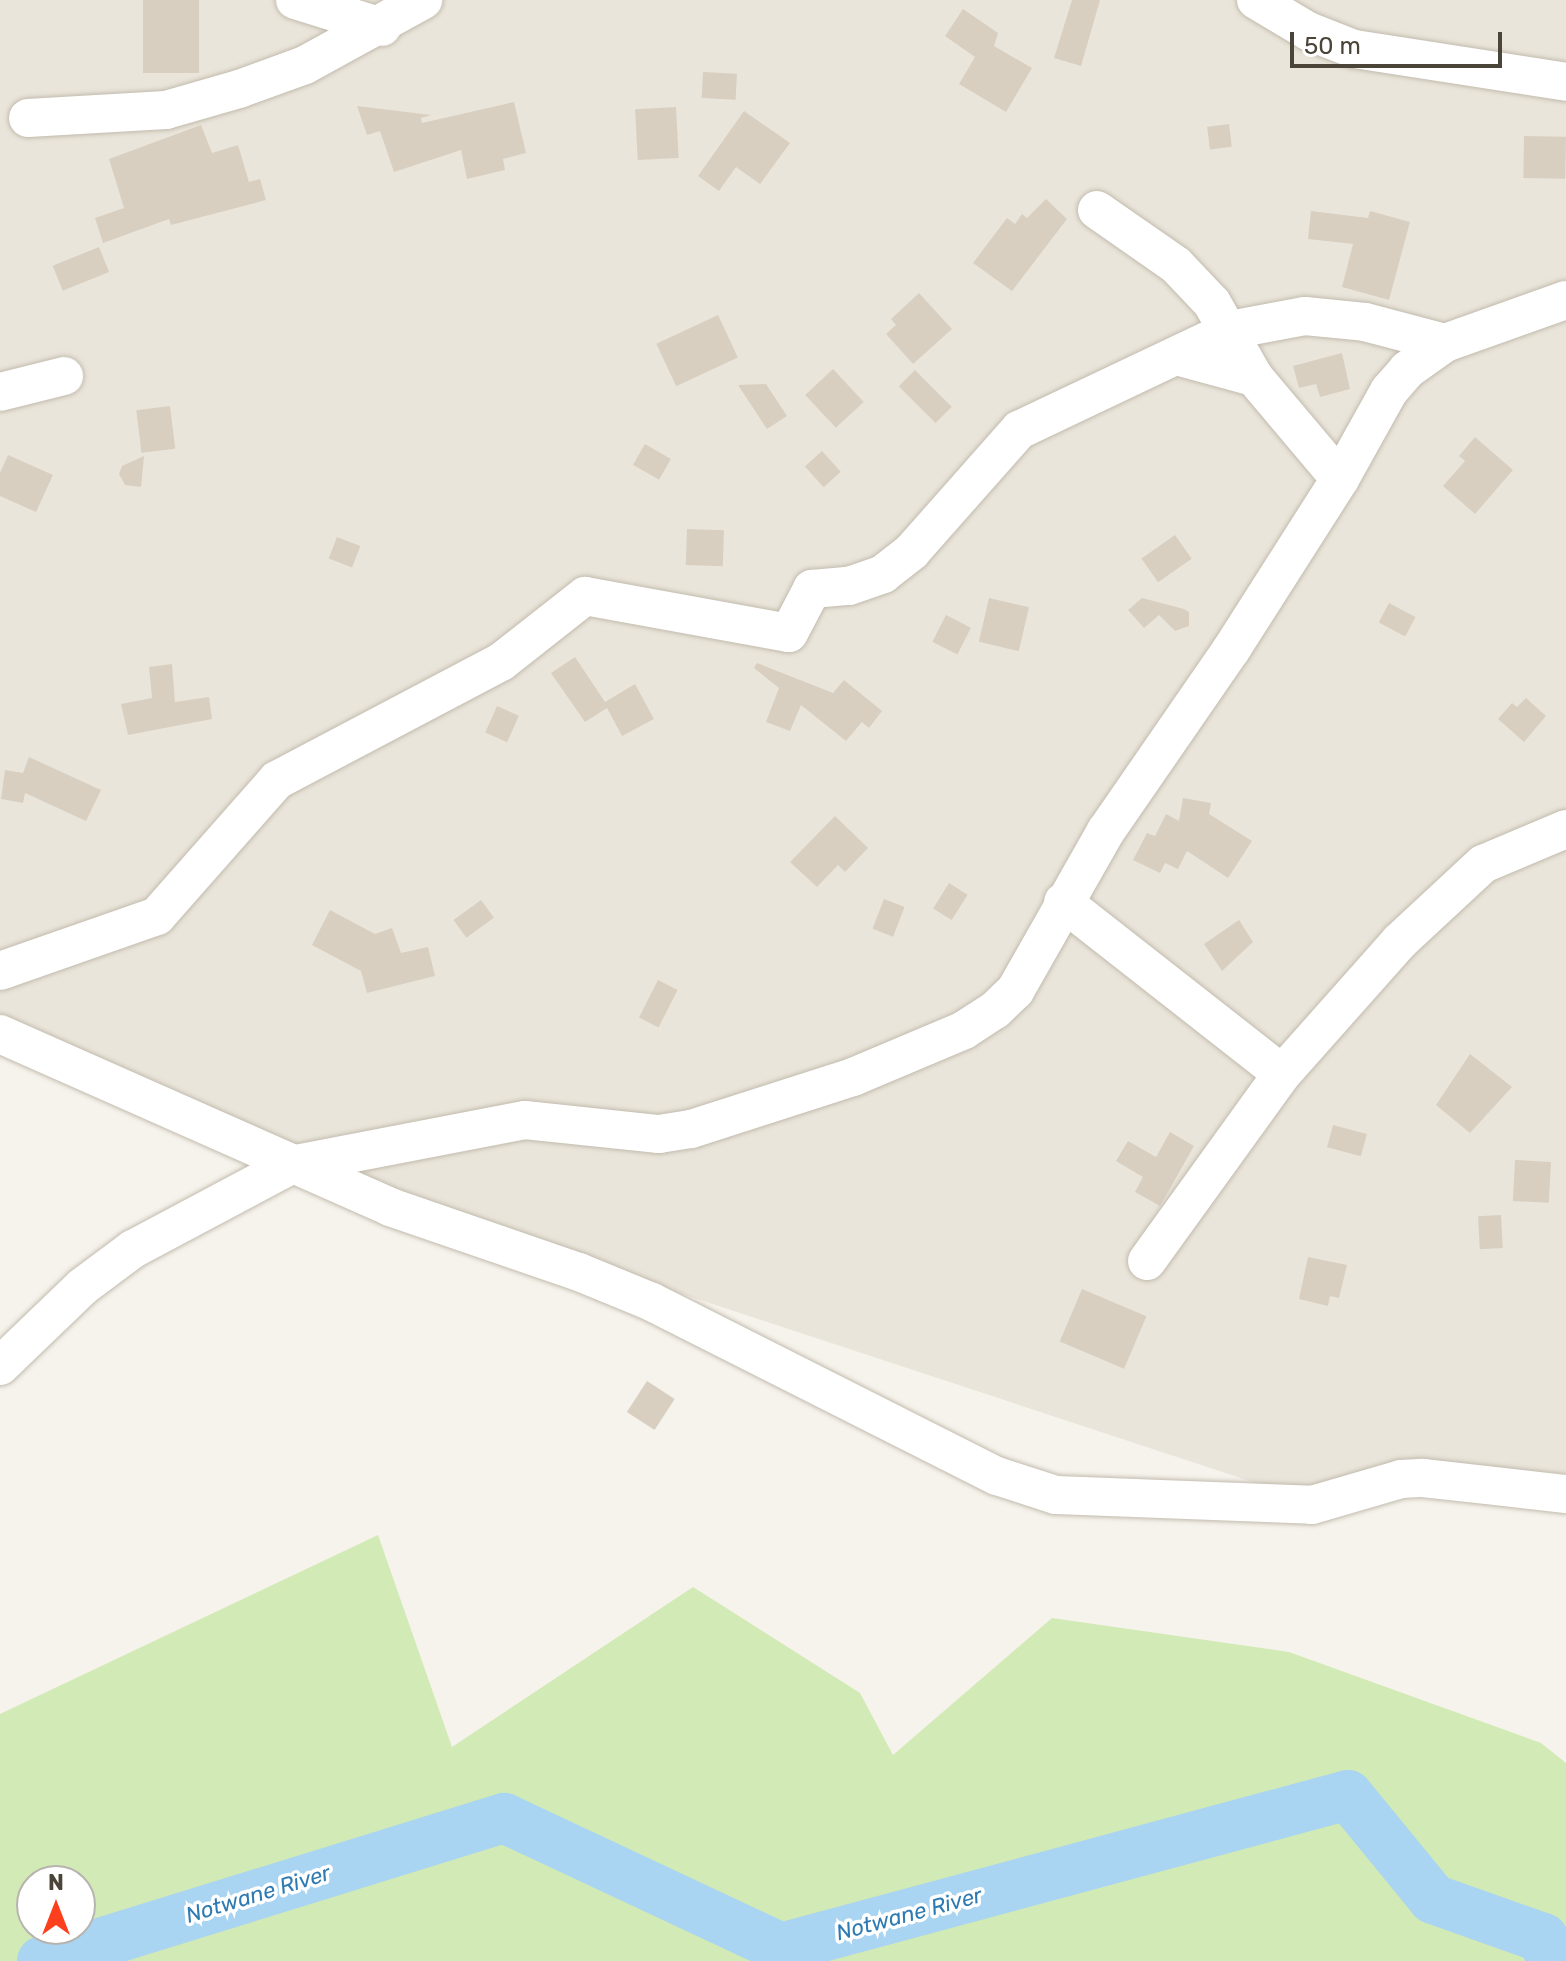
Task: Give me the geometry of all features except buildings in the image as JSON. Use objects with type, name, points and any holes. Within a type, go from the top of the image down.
[{"type":"street","points":[[295,0],[382,27]]},
{"type":"street","points":[[28,118],[166,110],[305,65],[382,27],[423,0]]},
{"type":"street","points":[[1256,0],[1308,31],[1354,49],[1566,82]]},
{"type":"street","points":[[1097,210],[1176,265],[1230,330],[1254,377],[1340,479]]},
{"type":"street","points":[[0,1366],[82,1287],[133,1249],[291,1165],[525,1120],[659,1134],[691,1129],[853,1077],[964,1030],[995,1010],[1015,991],[1063,902],[1340,479],[1389,391],[1407,370],[1445,343],[1566,300]]},
{"type":"street","points":[[0,971],[157,916],[277,780],[501,662],[585,596],[789,633],[812,589],[849,586],[883,574],[912,551],[1019,430],[1230,330],[1305,316],[1365,322],[1445,343]]},
{"type":"street","points":[[1176,356],[1254,377]]},
{"type":"street","points":[[0,392],[64,376]]},
{"type":"street","points":[[1147,1261],[1282,1074],[1399,942],[1483,864],[1566,829]]},
{"type":"street","points":[[1063,902],[1282,1074]]},
{"type":"street","points":[[0,1034],[113,1081],[291,1165],[390,1207],[542,1258],[652,1302],[984,1470],[1056,1495],[1312,1505],[1401,1479],[1423,1478],[1566,1494]]},
{"type":"shaded area","points":[[0,0],[1566,0],[1566,1473],[1268,1487],[291,1165],[0,1034]]},
{"type":"green space","points":[[378,1535],[452,1747],[693,1587],[860,1693],[893,1755],[1052,1618],[1289,1652],[1541,1743],[1566,1763],[1566,1961],[0,1961],[0,1714]]},
{"type":"waterway","name":"Notwane River","points":[[42,1961],[504,1818],[781,1948],[1348,1795],[1433,1899],[1543,1938],[1552,1961]]}]
